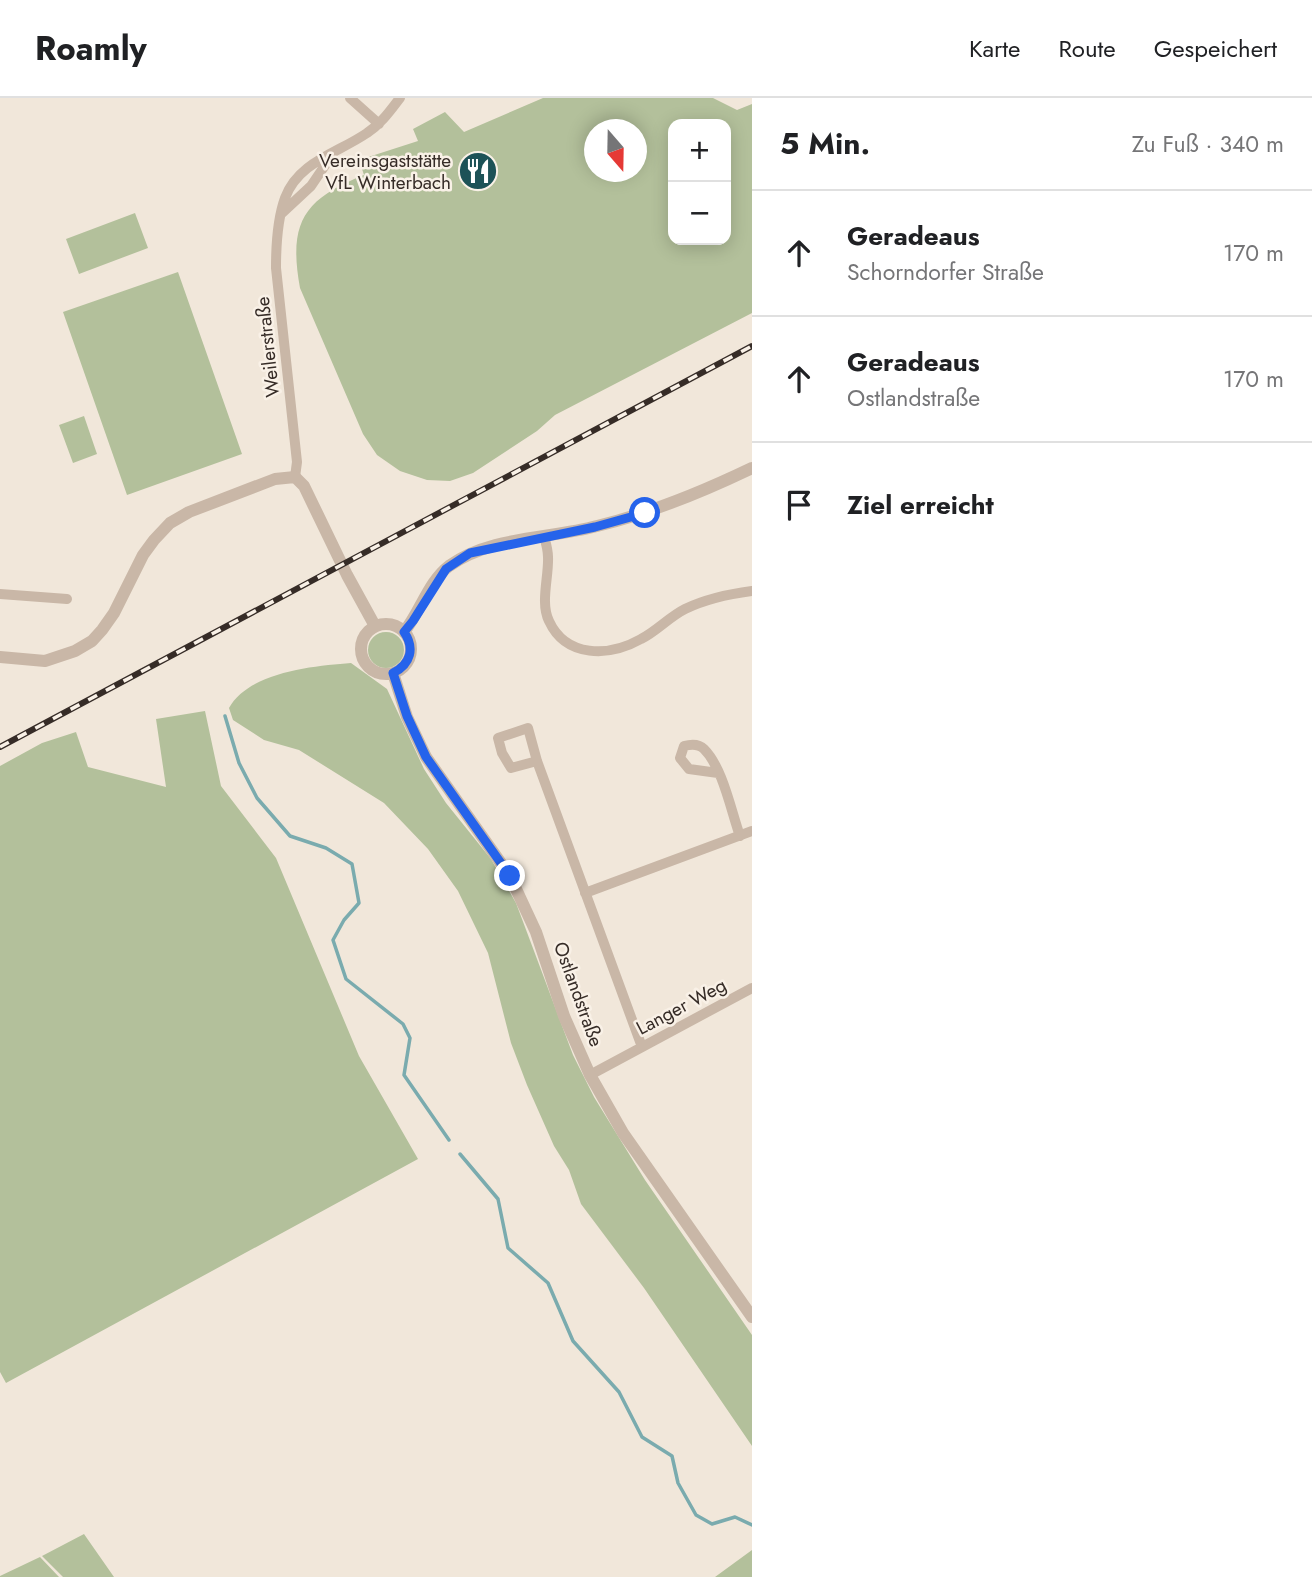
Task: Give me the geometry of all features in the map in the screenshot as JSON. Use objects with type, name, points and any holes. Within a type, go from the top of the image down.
[{"type":"street","points":[[350,98],[379,124]]},
{"type":"street","name":"Weilerstraße","points":[[295,477],[297,462],[276,268],[276,241],[282,213],[311,186],[333,153],[379,124],[400,98]]},
{"type":"street","points":[[404,632],[446,569],[470,553],[595,527],[645,513],[752,468]]},
{"type":"street","points":[[0,657],[46,660],[75,651],[92,641],[114,613],[143,555],[170,523],[189,512],[278,478],[295,477],[304,486],[335,554],[375,626]]},
{"type":"street","points":[[544,536],[548,555],[548,620],[561,638],[578,650],[614,649],[642,639],[665,620],[685,609],[732,593],[752,591]]},
{"type":"street","points":[[0,594],[67,599]]},
{"type":"street","points":[[390,624],[404,632],[411,647],[410,655],[401,669],[393,673],[376,672],[363,661],[361,645],[364,637],[375,626],[390,624]]},
{"type":"street","name":"Ostlandstraße","points":[[393,673],[407,716],[426,757],[510,876],[536,932],[564,1016],[590,1075],[623,1133],[752,1317]]},
{"type":"street","points":[[537,761],[642,1046]]},
{"type":"street","points":[[718,772],[740,835]]},
{"type":"street","points":[[586,893],[752,831]]},
{"type":"street","name":"Langer Weg","points":[[590,1075],[752,988]]},
{"type":"green space","points":[[543,98],[713,98],[737,110],[752,104],[752,313],[555,415],[537,431],[473,473],[450,481],[427,480],[400,471],[377,455],[363,434],[300,288],[296,246],[305,216],[314,204],[344,184],[364,175],[359,160],[418,141],[413,129],[445,112],[464,132]]},
{"type":"green space","points":[[135,213],[148,248],[79,274],[66,239]]},
{"type":"green space","points":[[178,272],[242,454],[127,495],[63,312]]},
{"type":"green space","points":[[84,416],[97,454],[73,463],[59,425]]},
{"type":"green space","points":[[386,632],[399,637],[404,650],[399,663],[386,668],[373,663],[368,650],[373,637]]},
{"type":"green space","points":[[351,663],[387,689],[424,769],[446,803],[491,859],[516,903],[573,1055],[594,1097],[645,1180],[752,1335],[752,1446],[644,1288],[581,1204],[569,1170],[554,1146],[511,1043],[488,953],[458,891],[428,849],[384,803],[299,750],[264,740],[233,720],[229,708],[238,696],[251,686],[283,673]]},
{"type":"green space","points":[[205,711],[221,786],[276,858],[359,1056],[418,1159],[6,1383],[0,1372],[0,766],[42,743],[76,732],[88,767],[166,787],[156,719]]},
{"type":"green space","points":[[84,1534],[114,1577],[63,1577],[42,1556]]},
{"type":"green space","points":[[752,1550],[752,1577],[715,1577]]},
{"type":"green space","points":[[40,1557],[59,1577],[0,1577],[0,1576]]},
{"type":"waterway","points":[[225,716],[239,763],[257,798],[290,836],[326,848],[352,864],[359,903],[344,920],[333,940],[346,979],[403,1024],[410,1038],[404,1075],[449,1140]]},
{"type":"waterway","points":[[460,1154],[498,1199],[508,1248],[548,1283],[573,1341],[619,1392],[642,1437],[672,1456],[678,1483],[696,1515],[712,1524],[735,1517],[752,1525]]},
{"type":"railway","points":[[0,747],[752,346]]},
{"type":"place","name":"Vereinsgaststätte VfL Winterbach","points":[[478,171]]},
{"type":"route","points":[[510,876],[426,757],[407,716],[393,673],[401,669],[410,655],[411,647],[404,632],[446,569],[470,553],[595,527],[645,513]]}]
